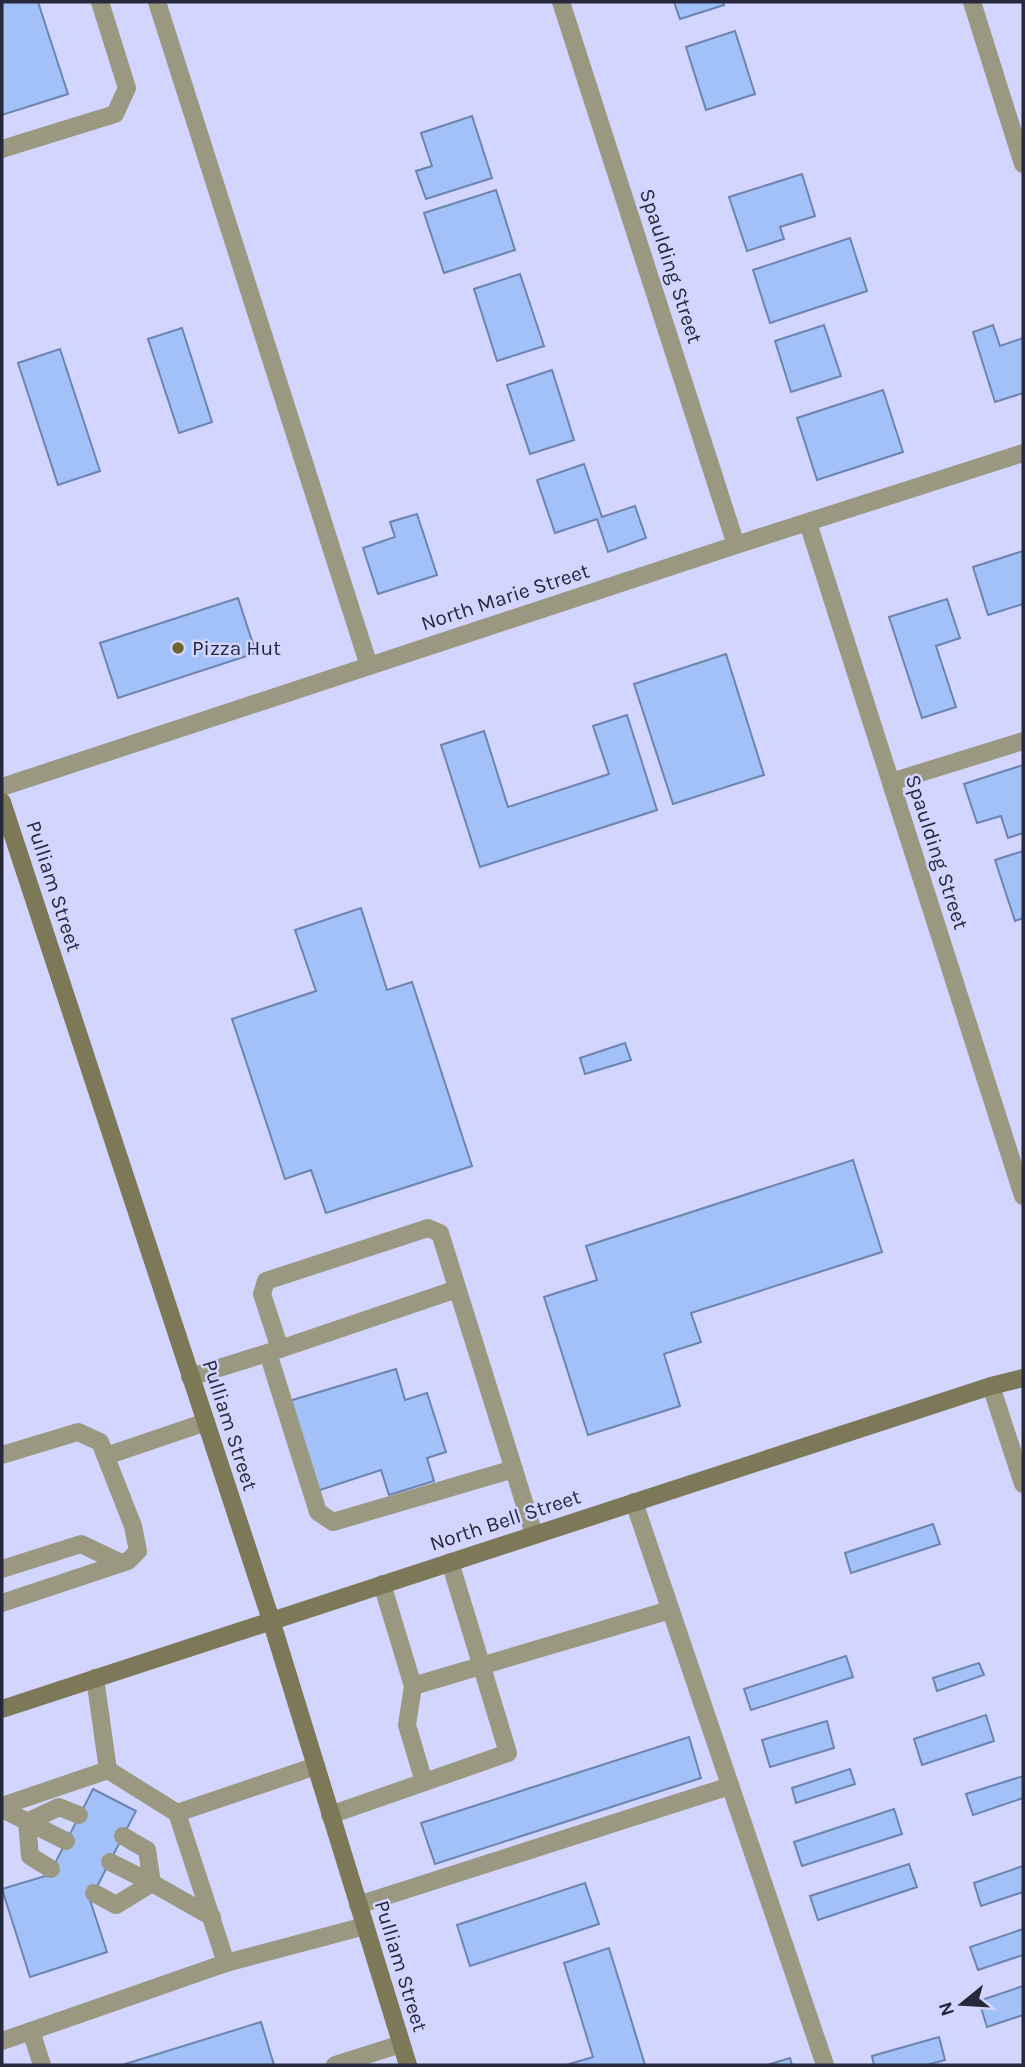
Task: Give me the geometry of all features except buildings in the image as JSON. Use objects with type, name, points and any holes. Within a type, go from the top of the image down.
[{"type":"main road","name":"Pulliam Street","points":[[2,802],[271,1620],[408,2065]]},
{"type":"main road","name":"North Bell Street","points":[[2,1709],[534,1534],[991,1386],[1023,1378]]},
{"type":"street","points":[[2,149],[115,114],[127,88],[100,2]]},
{"type":"street","points":[[156,2],[369,666]]},
{"type":"street","name":"Spaulding Street","points":[[561,2],[736,545]]},
{"type":"street","points":[[972,2],[1023,164]]},
{"type":"street","name":"North Marie Street","points":[[2,787],[1023,453]]},
{"type":"street","name":"Spaulding Street","points":[[808,523],[1023,1196]]},
{"type":"street","points":[[891,782],[1023,741]]},
{"type":"street","points":[[514,1469],[333,1522],[318,1512],[274,1351],[262,1294],[266,1281],[428,1228],[440,1233],[457,1289],[514,1469],[534,1534]]},
{"type":"street","points":[[191,1377],[457,1289]]},
{"type":"street","points":[[991,1386],[1023,1484]]},
{"type":"street","points":[[106,1456],[206,1422]]},
{"type":"street","points":[[2,1455],[78,1433],[100,1442],[133,1526],[138,1551],[128,1561],[2,1603]]},
{"type":"street","points":[[634,1502],[825,2065]]},
{"type":"street","points":[[2,1569],[81,1544],[121,1563]]},
{"type":"street","points":[[330,1815],[508,1753],[450,1562]]},
{"type":"street","points":[[383,1584],[414,1686],[407,1725],[424,1782]]},
{"type":"street","points":[[414,1686],[670,1610]]},
{"type":"street","points":[[95,1678],[108,1770]]},
{"type":"street","points":[[177,1813],[316,1766]]},
{"type":"street","points":[[2,1807],[108,1770]]},
{"type":"street","points":[[108,1770],[177,1813],[226,1963]]},
{"type":"street","points":[[358,1905],[730,1786]]},
{"type":"street","points":[[2,1807],[66,1841]]},
{"type":"street","points":[[27,1822],[58,1807],[79,1815]]},
{"type":"street","points":[[27,1822],[30,1856],[51,1869]]},
{"type":"street","points":[[122,1836],[147,1850],[152,1883]]},
{"type":"street","points":[[110,1862],[212,1917]]},
{"type":"street","points":[[94,1893],[116,1905],[152,1883]]},
{"type":"street","points":[[2,2041],[226,1963],[365,1926]]},
{"type":"street","points":[[31,2031],[42,2065]]},
{"type":"street","points":[[335,2065],[401,2044]]},
{"type":"place","name":"Pizza Hut","points":[[178,648]]}]
